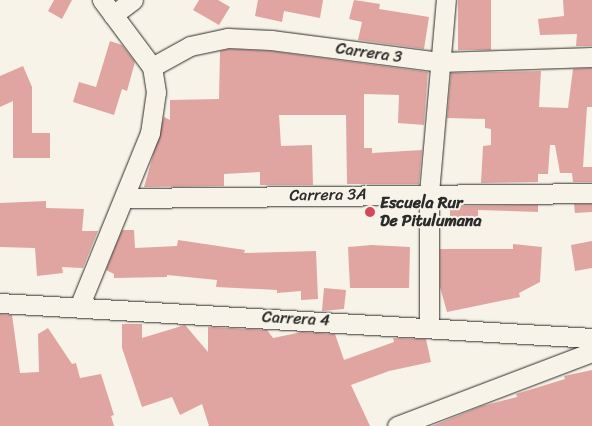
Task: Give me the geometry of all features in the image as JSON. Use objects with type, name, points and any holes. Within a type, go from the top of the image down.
[{"type":"street","points":[[79,307],[150,133],[156,92],[152,67],[108,7],[133,0]]},
{"type":"street","points":[[429,327],[429,193],[446,0]]},
{"type":"street","name":"Carrera 3","points":[[152,67],[190,46],[228,38],[271,40],[440,62],[592,57]]},
{"type":"street","name":"Carrera 3A","points":[[124,198],[429,193],[592,193]]},
{"type":"street","name":"Carrera 4","points":[[0,303],[592,338]]},
{"type":"street","points":[[397,426],[592,352]]},
{"type":"building","points":[[54,0],[72,0],[62,19],[48,11]]},
{"type":"building","points":[[199,0],[218,0],[230,7],[219,25],[193,10]]},
{"type":"building","points":[[258,0],[323,0],[320,18],[284,11],[282,22],[255,16]]},
{"type":"building","points":[[354,0],[380,4],[379,9],[429,17],[424,49],[358,40],[362,22],[349,19]]},
{"type":"building","points":[[458,0],[491,0],[491,50],[458,50]]},
{"type":"building","points":[[563,0],[592,0],[592,46],[576,46],[577,34],[540,35],[538,19],[564,16]]},
{"type":"building","points":[[110,41],[122,45],[135,62],[127,91],[122,89],[114,115],[73,102],[79,82],[96,87]]},
{"type":"building","points":[[229,49],[270,51],[428,72],[424,125],[398,123],[399,95],[364,94],[364,148],[372,148],[372,153],[422,150],[419,184],[347,184],[346,115],[279,115],[281,146],[312,145],[313,185],[260,185],[260,172],[224,174],[224,186],[144,187],[164,117],[170,120],[170,100],[219,99],[220,51]]},
{"type":"building","points":[[23,66],[32,87],[32,133],[50,133],[50,158],[13,158],[13,101],[0,107],[0,76]]},
{"type":"building","points":[[592,68],[592,107],[587,107],[583,167],[592,167],[592,182],[573,182],[572,173],[560,173],[555,145],[550,145],[548,174],[538,174],[538,182],[481,183],[483,146],[491,145],[491,129],[485,128],[485,119],[447,118],[451,73],[541,71],[539,107],[568,108],[573,69]]},
{"type":"building","points":[[46,201],[46,208],[84,209],[82,231],[98,231],[83,268],[62,267],[63,273],[37,276],[35,248],[0,247],[0,203]]},
{"type":"building","points":[[574,204],[592,204],[592,212],[575,213]]},
{"type":"building","points":[[538,205],[538,212],[478,210],[478,217],[450,218],[450,206]]},
{"type":"building","points":[[122,230],[134,230],[135,248],[177,246],[178,240],[245,250],[244,253],[316,251],[318,299],[301,300],[301,291],[277,293],[277,290],[216,287],[217,280],[167,275],[167,277],[114,278],[114,274],[106,270]]},
{"type":"building","points":[[592,241],[592,268],[575,271],[571,245]]},
{"type":"building","points":[[513,244],[542,247],[540,282],[519,293],[520,297],[447,312],[440,287],[440,249],[513,249]]},
{"type":"building","points":[[372,245],[410,247],[409,288],[350,288],[348,247]]},
{"type":"building","points":[[324,288],[346,290],[344,309],[322,311]]},
{"type":"building","points":[[0,314],[12,315],[20,373],[39,372],[38,334],[48,328],[72,364],[76,363],[80,378],[101,374],[114,415],[111,416],[114,426],[0,426]]},
{"type":"building","points":[[122,324],[142,324],[142,338],[185,325],[208,352],[208,327],[267,330],[273,338],[302,332],[335,334],[344,360],[394,342],[393,338],[426,339],[431,362],[389,371],[351,385],[370,426],[209,426],[202,404],[180,415],[172,397],[142,407],[122,348]]},
{"type":"building","points":[[592,370],[592,426],[432,426],[482,406],[517,397],[516,394],[565,379],[564,376]]},
{"type":"place","name":"Escuela Rur De Pitulumana","points":[[370,212]]}]
